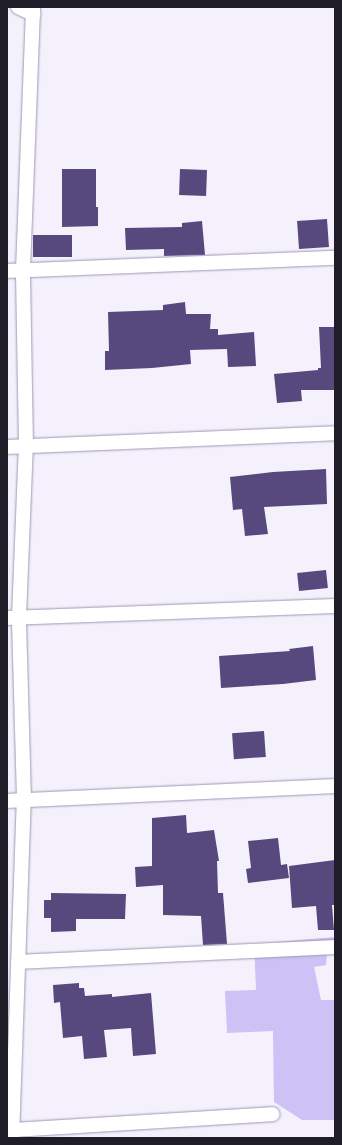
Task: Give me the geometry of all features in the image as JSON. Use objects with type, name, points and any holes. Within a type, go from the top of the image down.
[{"type":"street","points":[[18,7],[33,10],[23,270],[26,446],[13,617],[24,800],[12,1134],[273,1114]]},
{"type":"street","points":[[7,271],[335,258]]},
{"type":"street","points":[[7,447],[335,433]]},
{"type":"street","points":[[13,617],[335,606]]},
{"type":"street","points":[[7,801],[335,786]]},
{"type":"street","points":[[18,962],[335,947]]},
{"type":"shaded area","points":[[335,937],[335,954],[327,955],[326,965],[314,967],[321,1000],[335,1000],[335,1120],[302,1120],[274,1102],[273,1031],[227,1033],[225,991],[256,990],[254,944]]},
{"type":"building","points":[[62,169],[96,169],[96,207],[98,207],[98,226],[62,227]]},
{"type":"building","points":[[180,169],[207,170],[206,196],[179,195]]},
{"type":"building","points":[[327,219],[329,247],[299,249],[297,221]]},
{"type":"building","points":[[202,221],[205,255],[164,256],[164,249],[126,250],[125,228],[182,227],[182,223]]},
{"type":"building","points":[[33,235],[72,235],[72,257],[33,257]]},
{"type":"building","points":[[185,302],[186,314],[211,314],[210,329],[218,329],[218,335],[254,332],[256,366],[228,367],[227,349],[190,350],[191,364],[152,368],[105,370],[105,351],[109,351],[108,312],[163,310],[163,305]]},
{"type":"building","points":[[319,327],[334,327],[335,390],[301,390],[302,401],[277,403],[274,374],[318,370],[318,368],[321,368]]},
{"type":"building","points":[[326,469],[327,504],[264,507],[268,534],[245,536],[242,509],[233,510],[230,477],[273,472]]},
{"type":"building","points":[[326,570],[328,588],[299,591],[297,573]]},
{"type":"building","points":[[313,646],[316,680],[283,684],[221,688],[219,656],[290,651],[289,649]]},
{"type":"building","points":[[264,731],[266,757],[234,759],[232,733]]},
{"type":"building","points":[[186,815],[187,833],[214,830],[219,861],[217,861],[218,893],[223,893],[227,944],[203,945],[201,916],[163,915],[163,885],[136,887],[135,867],[152,866],[152,818]]},
{"type":"building","points":[[278,838],[281,865],[287,864],[289,878],[248,883],[246,869],[251,868],[248,841]]},
{"type":"building","points":[[335,860],[335,905],[332,905],[334,930],[318,930],[316,906],[292,908],[289,866]]},
{"type":"building","points":[[51,893],[126,894],[125,919],[76,919],[76,931],[51,932],[51,918],[44,918],[44,900],[51,900]]},
{"type":"building","points":[[79,983],[79,988],[84,988],[85,996],[112,994],[112,997],[151,993],[156,1054],[133,1056],[131,1028],[104,1030],[107,1057],[84,1059],[82,1036],[63,1038],[60,1002],[54,1003],[53,985]]}]
